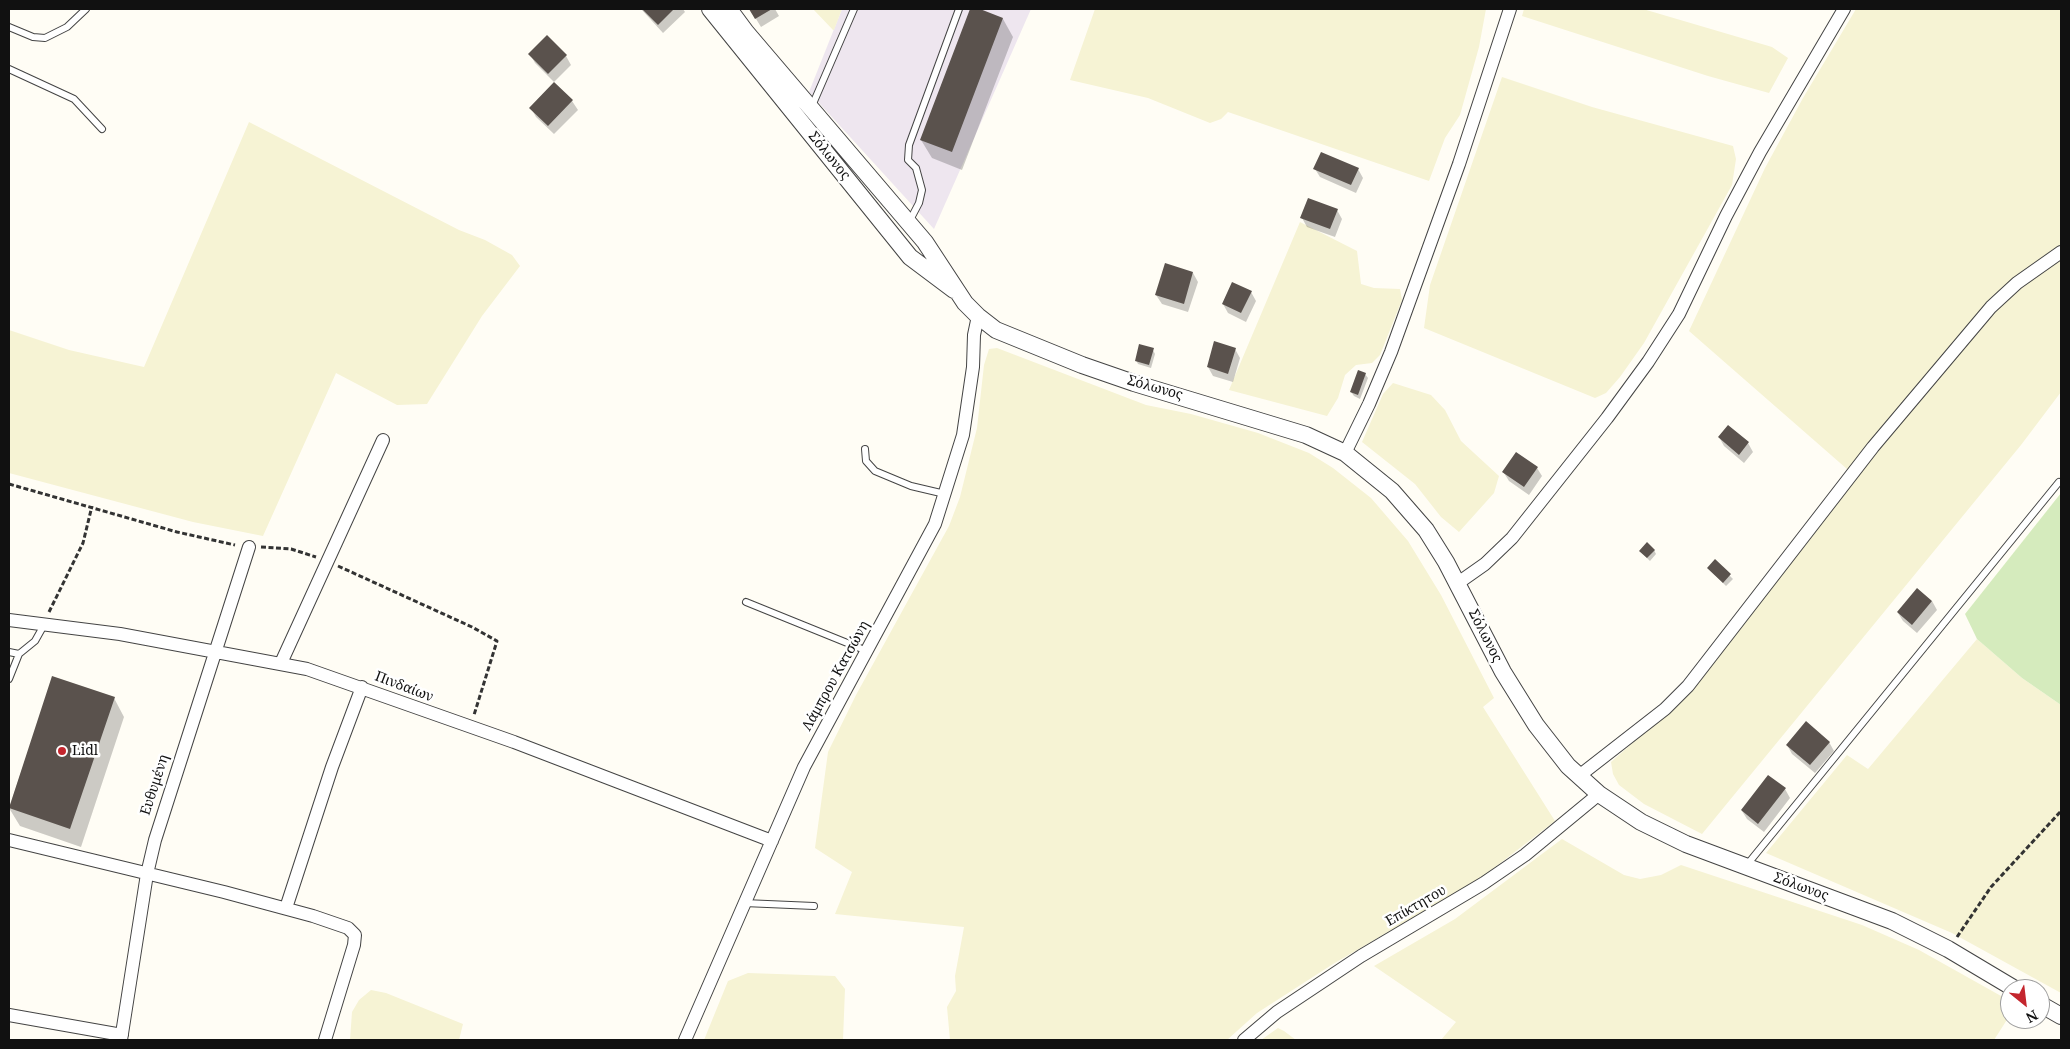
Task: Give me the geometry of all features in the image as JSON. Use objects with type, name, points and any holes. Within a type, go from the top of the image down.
[{"type":"street","name":"Σόλωνος","points":[[710,9],[910,257],[958,293]]},
{"type":"street","name":"Σόλωνος","points":[[729,9],[746,32],[908,223],[943,267],[958,293],[978,316],[996,330],[1082,365],[1134,383],[1306,434],[1345,452],[1392,491],[1426,530],[1458,583],[1503,672],[1547,741],[1579,776],[1599,794],[1666,836],[1861,908],[1948,949],[2000,980]]},
{"type":"street","points":[[1345,452],[1369,404],[1391,352],[1459,164],[1510,9]]},
{"type":"street","points":[[1458,583],[1485,564],[1512,538],[1626,394],[1657,349],[1679,314],[1726,216],[1764,145],[1844,9]]},
{"type":"street","points":[[1579,776],[1665,709],[1688,686],[1874,447],[1982,318],[2017,283],[2061,252]]},
{"type":"street","name":"Λάμπρου Κατσώνη","points":[[685,1040],[804,767],[927,539],[946,495],[963,435],[973,367],[974,335],[978,316]]},
{"type":"street","points":[[281,663],[383,440]]},
{"type":"street","name":"Ευθυμένη","points":[[121,1038],[147,874],[162,813],[249,547]]},
{"type":"street","name":"Πινδαίων","points":[[9,620],[120,634],[281,663],[362,687],[772,841]]},
{"type":"street","points":[[286,908],[332,767],[362,687]]},
{"type":"street","name":"Επίκτητου","points":[[1244,1040],[1277,1012],[1361,956],[1484,883],[1524,855],[1599,794]]},
{"type":"street","points":[[9,840],[286,908],[352,931],[355,935],[354,945],[325,1040]]},
{"type":"street","points":[[2050,1010],[2061,1016]]},
{"type":"street","points":[[9,1015],[121,1038]]},
{"type":"lane","points":[[9,27],[32,37],[45,38],[67,27],[86,9]]},
{"type":"lane","points":[[811,108],[854,9]]},
{"type":"lane","points":[[908,223],[919,203],[922,190],[916,168],[908,160],[909,145],[959,9]]},
{"type":"lane","points":[[9,69],[74,99],[102,129]]},
{"type":"lane","points":[[866,449],[866,461],[875,471],[902,483],[946,495]]},
{"type":"lane","points":[[1746,867],[2059,482]]},
{"type":"lane","points":[[746,602],[867,651]]},
{"type":"lane","points":[[9,679],[19,654],[34,640],[44,624]]},
{"type":"lane","points":[[9,652],[19,654]]},
{"type":"lane","points":[[744,903],[814,906]]},
{"type":"path","points":[[9,484],[224,544],[291,549],[327,562],[472,627],[497,641],[471,728]]},
{"type":"path","points":[[44,624],[83,543],[92,506]]},
{"type":"path","points":[[1948,949],[1991,887],[2061,811]]},
{"type":"shaded area","points":[[813,9],[842,9],[834,30],[833,30]]},
{"type":"shaded area","points":[[842,9],[1031,9],[934,229],[809,92]]},
{"type":"shaded area","points":[[1095,9],[1486,9],[1479,47],[1460,115],[1445,138],[1429,181],[1228,112],[1221,119],[1210,123],[1148,98],[1070,80]]},
{"type":"shaded area","points":[[1524,9],[1643,9],[1772,47],[1788,58],[1769,93],[1708,76],[1522,16]]},
{"type":"shaded area","points":[[1856,9],[2061,9],[2061,392],[2021,445],[1702,834],[1644,804],[1619,785],[1613,774],[1611,762],[1681,700],[1855,476],[1689,331],[1765,168],[1803,98]]},
{"type":"shaded area","points":[[1502,77],[1592,107],[1733,146],[1736,159],[1732,185],[1644,343],[1606,393],[1595,398],[1424,328],[1430,285]]},
{"type":"shaded area","points":[[249,122],[459,230],[485,240],[512,255],[520,266],[482,316],[427,404],[397,405],[336,373],[263,536],[193,522],[9,473],[9,330],[69,350],[144,367]]},
{"type":"shaded area","points":[[1300,222],[1357,251],[1361,284],[1374,288],[1400,289],[1402,300],[1380,355],[1372,363],[1356,365],[1345,375],[1338,398],[1327,416],[1229,390]]},
{"type":"shaded area","points":[[997,348],[1146,405],[1191,414],[1258,433],[1309,453],[1333,468],[1371,498],[1408,541],[1441,595],[1494,698],[1483,707],[1555,821],[1481,878],[1333,964],[1257,1013],[1227,1040],[950,1040],[947,1007],[956,991],[955,976],[964,927],[835,914],[852,872],[815,848],[828,752],[856,695],[949,526],[960,497],[977,428],[984,365],[989,349]]},
{"type":"shaded area","points":[[1393,383],[1431,395],[1445,410],[1461,441],[1499,476],[1494,493],[1459,532],[1441,517],[1415,484],[1362,442],[1383,394]]},
{"type":"shaded area","points":[[1977,639],[2022,678],[2061,705],[2061,993],[2050,987],[2050,979],[2036,979],[1952,933],[1766,853],[1847,755],[1868,769]]},
{"type":"shaded area","points":[[1562,839],[1624,875],[1640,879],[1661,875],[1681,865],[1862,925],[1919,950],[2000,995],[2001,1029],[1994,1040],[1441,1040],[1456,1022],[1374,966],[1455,919]]},
{"type":"shaded area","points":[[748,973],[835,976],[845,989],[843,1040],[704,1040],[728,981]]},
{"type":"shaded area","points":[[371,990],[386,993],[463,1024],[459,1040],[350,1040],[352,1012],[359,1000]]},
{"type":"shaded area","points":[[1278,1028],[1284,1031],[1296,1040],[1261,1040]]},
{"type":"green space","points":[[2061,493],[2061,705],[2022,678],[1977,639],[1965,614]]},
{"type":"building","points":[[642,9],[674,9],[658,25]]},
{"type":"building","points":[[749,9],[772,9],[755,19]]},
{"type":"building","points":[[970,9],[980,9],[1003,18],[952,152],[920,140]]},
{"type":"building","points":[[547,35],[567,55],[548,74],[528,54]]},
{"type":"building","points":[[554,82],[573,100],[548,126],[529,108]]},
{"type":"building","points":[[1321,152],[1359,168],[1351,185],[1313,169]]},
{"type":"building","points":[[1308,198],[1338,209],[1330,229],[1300,218]]},
{"type":"building","points":[[1165,263],[1193,272],[1184,304],[1155,295]]},
{"type":"building","points":[[1232,282],[1252,291],[1241,313],[1222,304]]},
{"type":"building","points":[[1214,341],[1236,348],[1228,374],[1207,367]]},
{"type":"building","points":[[1139,344],[1154,348],[1149,365],[1135,361]]},
{"type":"building","points":[[1358,370],[1366,373],[1358,395],[1350,392]]},
{"type":"building","points":[[1728,425],[1749,442],[1739,455],[1718,437]]},
{"type":"building","points":[[1516,452],[1538,467],[1524,487],[1502,472]]},
{"type":"building","points":[[1647,542],[1655,550],[1647,558],[1639,551]]},
{"type":"building","points":[[1715,559],[1731,574],[1723,583],[1707,568]]},
{"type":"building","points":[[1917,588],[1932,601],[1912,625],[1897,612]]},
{"type":"building","name":"Lidl","points":[[52,676],[115,697],[70,829],[9,808]]},
{"type":"building","points":[[1806,721],[1830,742],[1810,765],[1786,745]]},
{"type":"building","points":[[1768,775],[1786,788],[1758,824],[1741,810]]},
{"type":"place","name":"Lidl","points":[[62,751]]}]
